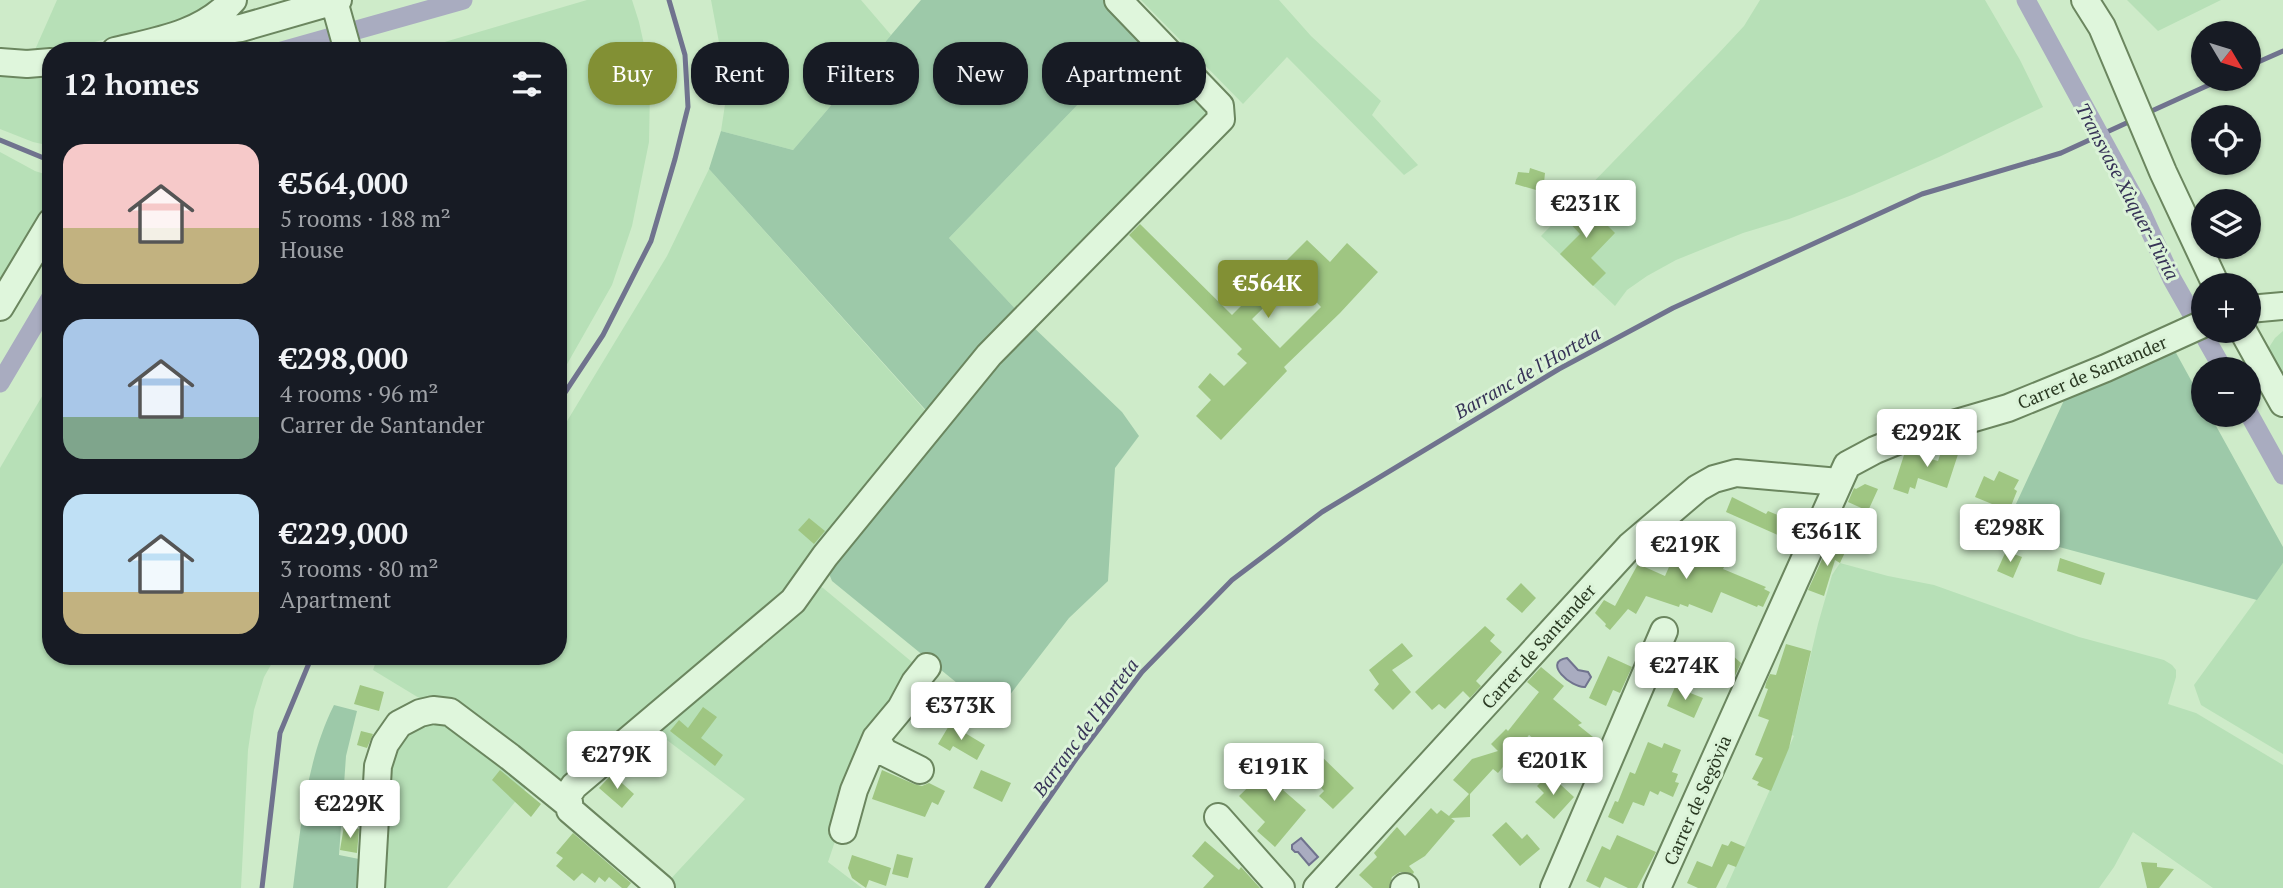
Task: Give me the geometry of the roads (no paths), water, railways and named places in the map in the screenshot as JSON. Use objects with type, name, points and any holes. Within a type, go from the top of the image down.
[{"type":"street","points":[[170,42],[209,21],[233,0]]},
{"type":"street","points":[[661,888],[570,810],[568,795],[574,786],[793,601],[825,556],[989,355],[1221,119],[1220,106],[1118,0]]},
{"type":"street","points":[[2085,0],[2102,27],[2154,152],[2210,273]]},
{"type":"street","points":[[175,42],[337,6],[346,42]]},
{"type":"street","points":[[0,62],[42,63]]},
{"type":"street","points":[[0,307],[42,237]]},
{"type":"street","points":[[2261,308],[2283,306]]},
{"type":"street","name":"Carrer de Santander","points":[[1317,888],[1630,546],[1698,488],[1714,479],[1736,473],[1839,482],[1847,465],[1875,450],[1902,439],[2008,408],[2191,329]]},
{"type":"street","points":[[2249,343],[2283,403]]},
{"type":"street","name":"Carrer de Segòvia","points":[[1657,888],[1839,482]]},
{"type":"street","points":[[1554,888],[1664,631]]},
{"type":"street","points":[[843,830],[854,790],[876,738],[901,708],[915,682],[928,667]]},
{"type":"street","points":[[371,888],[378,766],[385,744],[400,724],[420,713],[433,710],[450,712],[568,804]]},
{"type":"street","points":[[876,738],[884,752],[920,770]]},
{"type":"street","points":[[1218,817],[1281,888]]},
{"type":"water","points":[[1974,508],[1984,513],[1973,539],[1963,534]]},
{"type":"water","points":[[1672,649],[1697,658],[1692,670],[1668,660]]},
{"type":"water","points":[[1567,658],[1578,670],[1588,672],[1591,677],[1585,687],[1573,683],[1561,674],[1557,664]]},
{"type":"water","points":[[1301,838],[1318,857],[1309,865],[1292,849],[1292,845]]},
{"type":"waterway","points":[[314,42],[463,0]]},
{"type":"waterway","points":[[567,389],[603,335],[651,241],[675,159],[688,107],[685,55],[669,0]]},
{"type":"waterway","name":"Transvase Xùquer-Tùria","points":[[2026,0],[2140,209],[2172,279],[2216,357]]},
{"type":"waterway","name":"Barranc de l'Horteta","points":[[2261,61],[2283,51]]},
{"type":"waterway","name":"Barranc de l'Horteta","points":[[2145,114],[2196,91]]},
{"type":"waterway","name":"Barranc de l'Horteta","points":[[987,888],[1076,759],[1142,672],[1232,580],[1322,512],[1559,369],[1673,308],[1922,194],[2061,153],[2133,120]]},
{"type":"waterway","points":[[0,140],[42,157]]},
{"type":"waterway","points":[[0,383],[42,312]]},
{"type":"waterway","name":"Transvase Xùquer-Tùria","points":[[2256,427],[2283,475]]},
{"type":"waterway","points":[[262,888],[280,733],[308,665]]}]
